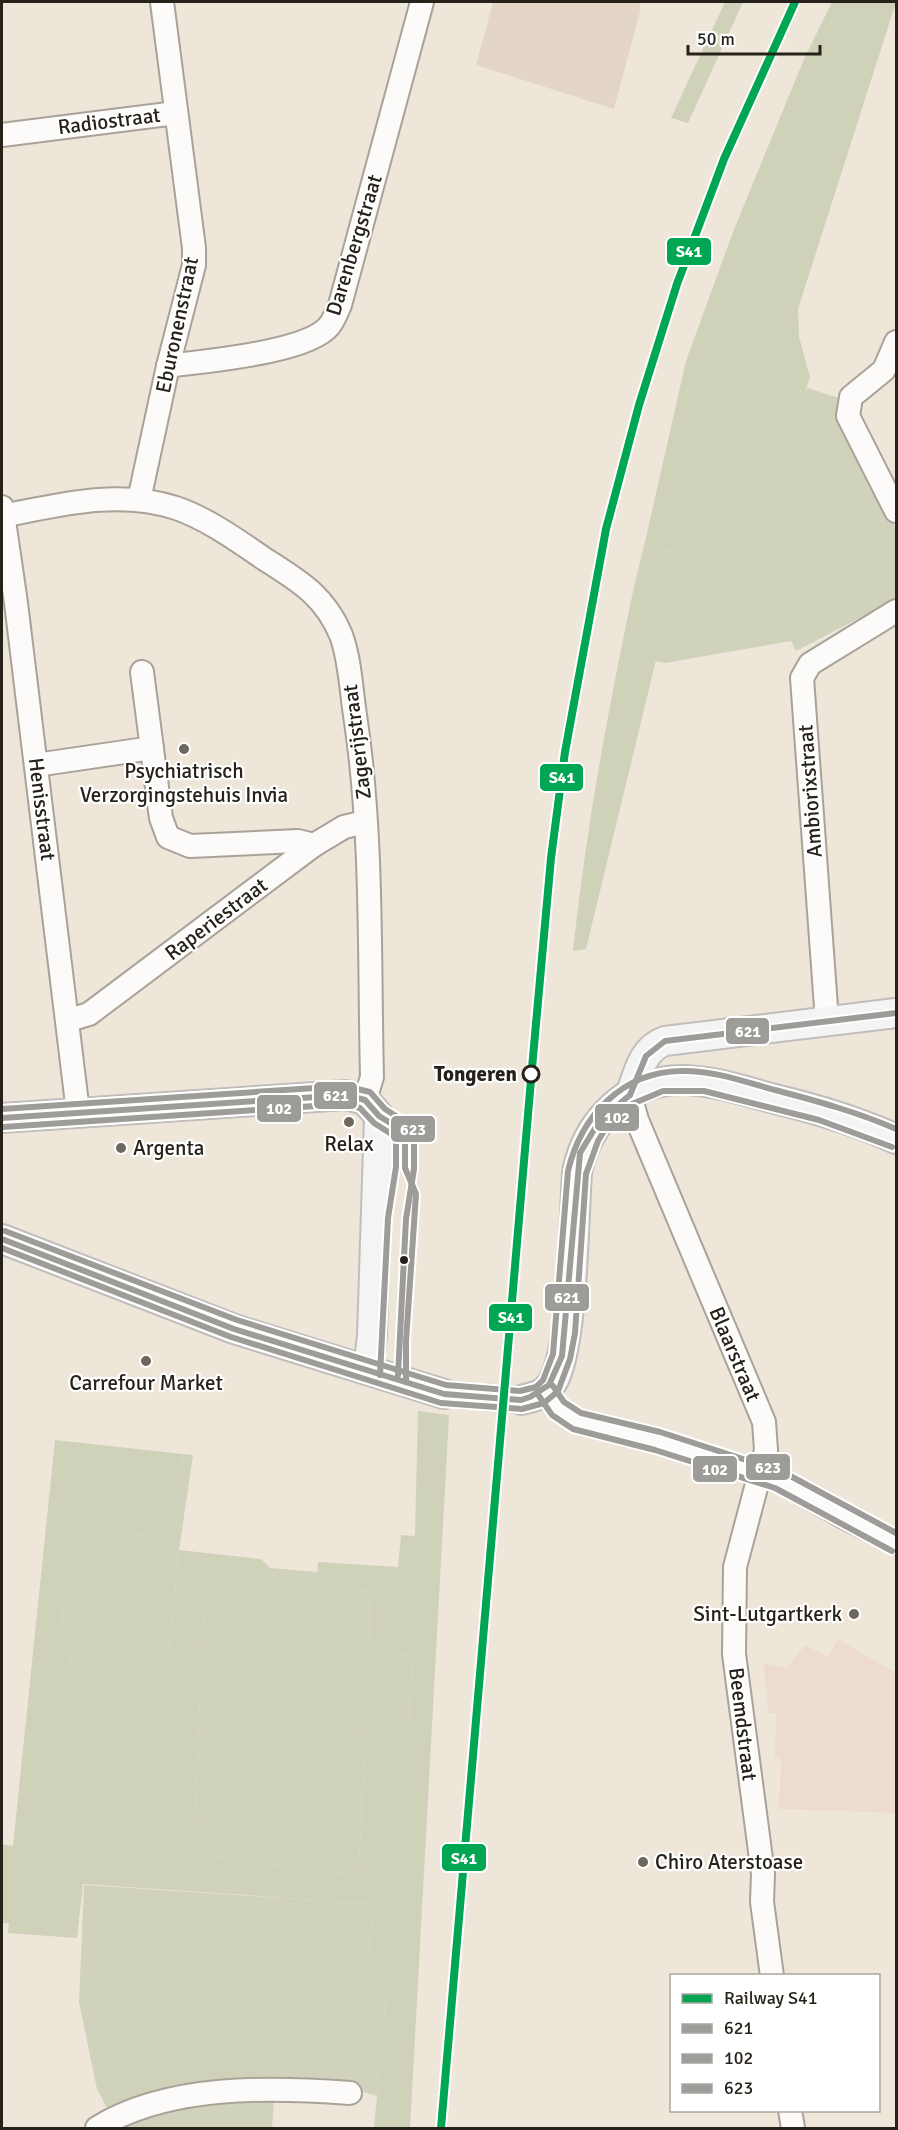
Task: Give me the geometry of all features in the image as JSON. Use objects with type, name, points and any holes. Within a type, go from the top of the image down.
[{"type":"main road","points":[[630,1095],[644,1059],[656,1044],[897,1013]]},
{"type":"main road","points":[[533,1396],[556,1378],[566,1332],[580,1153],[602,1115],[630,1095],[652,1084],[672,1080],[708,1083],[828,1113],[897,1139]]},
{"type":"main road","points":[[2,1119],[345,1095],[366,1100],[379,1116],[372,1336],[368,1368]]},
{"type":"main road","points":[[2,1239],[234,1329],[368,1368],[444,1394]]},
{"type":"street","name":"Radiostraat","points":[[2,135],[176,112],[162,2]]},
{"type":"street","name":"Darenbergstraat","points":[[168,366],[281,348],[312,338],[329,327],[340,305],[422,2]]},
{"type":"street","name":"Eburonenstraat","points":[[140,500],[168,366],[194,265],[194,248],[176,112]]},
{"type":"street","points":[[897,342],[884,370],[851,397],[848,416],[897,511]]},
{"type":"street","name":"Zagerijstraat","points":[[2,513],[92,500],[140,500],[176,508],[207,523],[310,588],[325,606],[342,637],[365,785],[372,1077],[366,1100]]},
{"type":"street","name":"Henisstraat","points":[[2,513],[69,1020],[78,1112]]},
{"type":"street","name":"Ambiorixstraat","points":[[827,1021],[802,678],[810,664],[897,611]]},
{"type":"street","points":[[142,672],[161,818],[168,837],[190,846],[298,841],[314,845]]},
{"type":"street","points":[[36,765],[152,748]]},
{"type":"street","name":"Raperiestraat","points":[[69,1020],[89,1014],[314,845],[344,827],[365,822]]},
{"type":"street","name":"Blaarstraat","points":[[630,1095],[637,1120],[764,1422],[766,1450],[761,1474]]},
{"type":"street","points":[[533,1396],[577,1421],[657,1441],[779,1480],[842,1516],[897,1543]]},
{"type":"street","name":"Beemdstraat","points":[[761,1474],[735,1567],[734,1654],[763,1874],[762,1902],[772,1974]]},
{"type":"street","points":[[97,2128],[140,2108],[242,2088],[350,2093]]},
{"type":"street","points":[[790,2112],[793,2128]]},
{"type":"shaded area","points":[[493,2],[639,2],[641,8],[614,109],[476,65]]},
{"type":"shaded area","points":[[838,1639],[896,1673],[896,1813],[779,1809],[781,1760],[775,1757],[776,1714],[769,1713],[763,1663],[787,1668],[805,1645],[828,1657]]},
{"type":"green space","points":[[725,2],[743,2],[688,123],[671,118]]},
{"type":"green space","points":[[832,2],[896,2],[798,309],[799,337],[810,377],[805,393],[747,374],[690,557],[645,542],[686,361],[733,232],[804,59]]},
{"type":"green space","points":[[747,373],[805,393],[807,388],[839,398],[840,416],[853,437],[896,529],[896,599],[796,651],[791,641],[665,663],[654,661],[672,594],[635,582],[645,542],[690,557]]},
{"type":"green space","points":[[635,582],[672,594],[586,949],[573,951],[599,766]]},
{"type":"green space","points":[[418,1411],[449,1415],[410,2128],[374,2128],[386,1997],[363,1995],[375,1904],[83,1884],[77,1938],[8,1933],[9,1923],[2,1923],[2,1844],[13,1846],[55,1440],[183,1454],[178,1480],[154,1528],[96,1553],[67,1574],[60,1602],[70,1660],[81,1679],[101,1684],[130,1684],[151,1678],[170,1649],[179,1550],[261,1559],[270,1568],[270,1590],[205,1588],[193,1854],[358,1876],[367,1724],[410,1728],[412,1655],[371,1652],[370,1591],[317,1587],[318,1562],[398,1567],[401,1535],[415,1536]]},
{"type":"green space","points":[[183,1454],[193,1455],[179,1550],[170,1649],[151,1678],[130,1684],[101,1684],[81,1679],[70,1660],[60,1602],[67,1574],[96,1553],[154,1528],[178,1480]]},
{"type":"green space","points":[[270,1568],[318,1572],[318,1587],[370,1591],[371,1652],[412,1655],[410,1728],[367,1724],[358,1876],[193,1854],[205,1587],[270,1590]]},
{"type":"green space","points":[[84,1885],[375,1904],[363,1995],[386,1997],[377,2096],[345,2087],[128,2107],[110,2114],[97,2089],[79,2002]]},
{"type":"green space","points":[[170,2044],[254,2058],[269,2081],[128,2107],[115,2080]]},
{"type":"green space","points":[[237,2099],[274,2100],[272,2128],[123,2128],[157,2114]]},
{"type":"tunnel","points":[[444,1394],[521,1400]]},
{"type":"rail line","name":"S41","points":[[441,2128],[532,1068],[551,858],[565,752],[606,529],[639,405],[677,284],[724,159],[795,2]]},
{"type":"transit line","name":"621","points":[[630,1095],[646,1056],[665,1041],[896,1013]]},
{"type":"transit line","name":"623","points":[[5,1231],[237,1320],[446,1385],[520,1391],[536,1387],[543,1380],[553,1354],[568,1171],[574,1151],[594,1115],[623,1089],[640,1079],[660,1073],[705,1072],[821,1103],[867,1117],[896,1129]]},
{"type":"transit line","name":"623","points":[[2,1109],[345,1086],[370,1092],[385,1109],[414,1130],[414,1169],[406,1219],[398,1375]]},
{"type":"transit line","name":"102","points":[[2,1248],[231,1337],[441,1403],[522,1409],[544,1403],[558,1391],[570,1359],[575,1333],[586,1174],[598,1141],[607,1126],[632,1104],[663,1091],[704,1091],[819,1120],[892,1147]]},
{"type":"transit line","name":"621","points":[[2,1118],[346,1095],[365,1100],[379,1116],[405,1132],[405,1168],[416,1194],[406,1341],[406,1382]]},
{"type":"transit line","name":"621","points":[[2,1239],[234,1329],[444,1394],[521,1400],[549,1385],[562,1356],[580,1153],[600,1120],[630,1095]]},
{"type":"transit line","name":"102","points":[[3,1127],[345,1104],[360,1108],[374,1123],[396,1137],[396,1167],[388,1218],[380,1375]]},
{"type":"transit line","name":"623","points":[[553,1386],[564,1402],[581,1413],[660,1432],[783,1472],[896,1533]]},
{"type":"transit line","name":"102","points":[[539,1396],[552,1415],[573,1429],[655,1450],[775,1488],[892,1551]]},
{"type":"place","name":"Psychiatrisch Verzorgingstehuis Invia","points":[[184,749]]},
{"type":"place","name":"Tongeren","points":[[531,1074]]},
{"type":"place","name":"Relax","points":[[349,1122]]},
{"type":"place","name":"Argenta","points":[[121,1148]]},
{"type":"place","name":"Carrefour Market","points":[[146,1361]]},
{"type":"place","name":"Sint-Lutgartkerk","points":[[854,1614]]},
{"type":"place","name":"Chiro Aterstoase","points":[[643,1862]]}]
